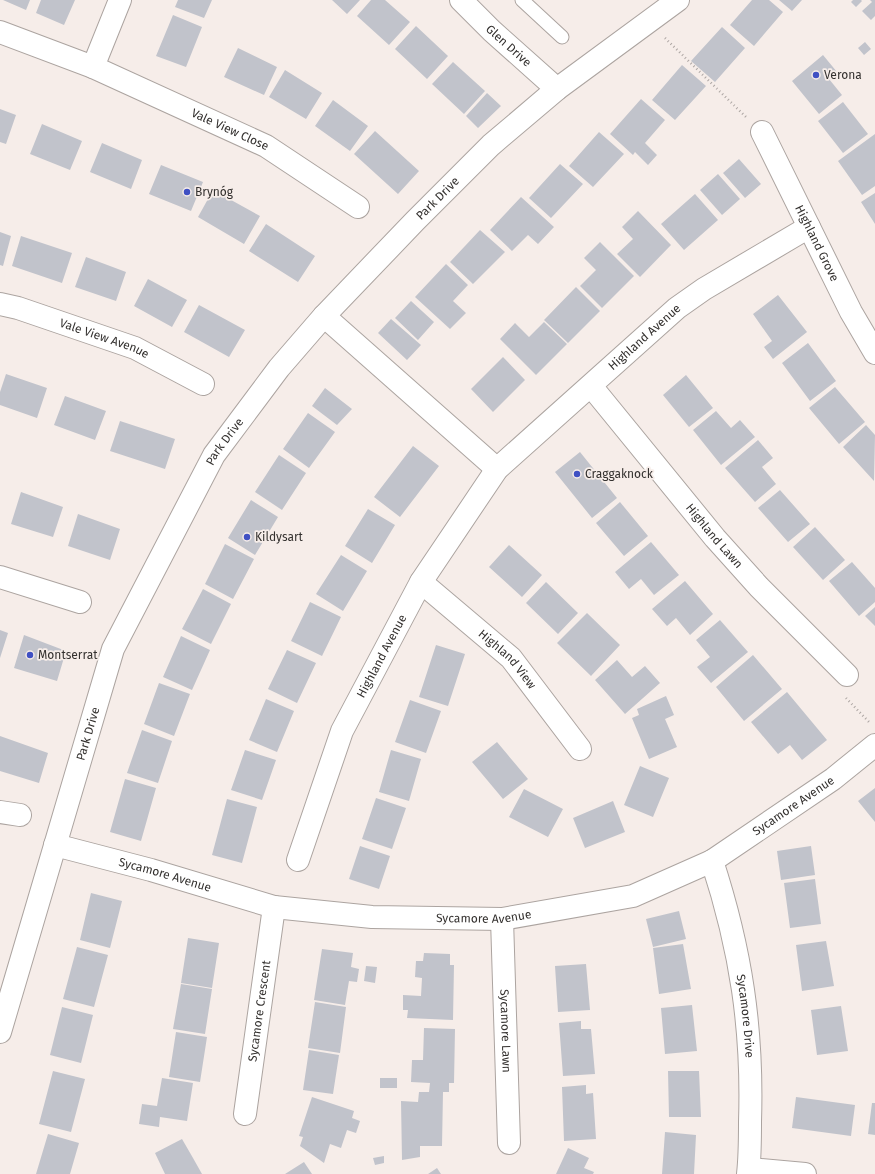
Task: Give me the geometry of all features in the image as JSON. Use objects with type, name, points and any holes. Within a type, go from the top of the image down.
[{"type":"street","points":[[93,67],[120,0]]},
{"type":"street","name":"Glen Drive","points":[[462,0],[492,31],[557,89]]},
{"type":"street","name":"Park Drive","points":[[0,1032],[116,644],[214,455],[279,368],[324,316],[415,221],[491,145],[557,89],[678,0]]},
{"type":"street","name":"Vale View Close","points":[[0,32],[93,67],[266,146],[358,207]]},
{"type":"street","name":"Highland Grove","points":[[762,132],[851,312],[875,353]]},
{"type":"street","name":"Highland Avenue","points":[[298,860],[342,730],[421,582],[497,469],[677,308],[704,289],[809,228]]},
{"type":"street","name":"Vale View Avenue","points":[[0,304],[18,308],[134,348],[203,384]]},
{"type":"street","points":[[324,316],[497,469]]},
{"type":"street","name":"Highland Lawn","points":[[591,386],[715,538],[845,685]]},
{"type":"street","points":[[0,577],[80,602]]},
{"type":"street","name":"Highland View","points":[[421,582],[511,658],[580,749]]},
{"type":"street","name":"Sycamore Avenue","points":[[55,845],[151,870],[274,907],[372,917],[502,919],[633,896],[712,861],[833,779],[875,745]]},
{"type":"street","name":"Sycamore Drive","points":[[712,861],[728,910],[739,961],[749,1027],[752,1074],[748,1171]]},
{"type":"street","name":"Sycamore Crescent","points":[[244,1114],[274,907]]},
{"type":"street","name":"Sycamore Lawn","points":[[502,919],[509,1143]]},
{"type":"street","points":[[748,1171],[805,1174]]},
{"type":"lane","points":[[522,0],[562,38]]},
{"type":"path","points":[[649,22],[762,132]]},
{"type":"path","points":[[845,685],[875,728]]},
{"type":"building","points":[[3,0],[30,0],[26,10]]},
{"type":"building","points":[[41,0],[75,0],[64,25],[36,13]]},
{"type":"building","points":[[178,0],[212,0],[204,18],[175,7]]},
{"type":"building","points":[[332,0],[360,0],[347,14]]},
{"type":"building","points":[[371,0],[385,0],[410,22],[389,45],[357,16]]},
{"type":"building","points":[[752,0],[769,0],[783,12],[754,46],[730,25]]},
{"type":"building","points":[[779,0],[802,0],[792,11]]},
{"type":"building","points":[[853,0],[862,1],[856,7],[851,2]]},
{"type":"building","points":[[870,0],[875,0],[875,16],[871,20],[862,11],[872,2]]},
{"type":"building","points":[[173,15],[202,27],[186,67],[156,56]]},
{"type":"building","points":[[416,26],[448,56],[427,79],[395,49]]},
{"type":"building","points":[[722,27],[745,48],[715,82],[691,61]]},
{"type":"building","points":[[865,42],[871,49],[864,55],[858,48]]},
{"type":"building","points":[[238,48],[277,67],[264,95],[224,77]]},
{"type":"building","points":[[823,55],[837,72],[829,79],[842,95],[819,114],[792,81]]},
{"type":"building","points":[[453,62],[485,91],[464,114],[432,84]]},
{"type":"building","points":[[682,65],[706,86],[675,120],[652,100]]},
{"type":"building","points":[[285,70],[322,93],[306,119],[269,97]]},
{"type":"building","points":[[487,93],[501,106],[478,128],[466,116]]},
{"type":"building","points":[[641,99],[665,120],[645,143],[657,155],[648,165],[635,152],[633,155],[610,134]]},
{"type":"building","points":[[333,100],[368,126],[350,151],[315,126]]},
{"type":"building","points":[[843,102],[868,134],[843,153],[818,121]]},
{"type":"building","points":[[0,109],[16,115],[6,144],[0,142]]},
{"type":"building","points":[[42,124],[82,141],[70,170],[30,154]]},
{"type":"building","points":[[375,131],[419,171],[398,194],[354,154]]},
{"type":"building","points":[[599,132],[624,154],[593,187],[569,166]]},
{"type":"building","points":[[875,134],[875,186],[862,195],[838,161]]},
{"type":"building","points":[[102,143],[142,160],[131,189],[90,172]]},
{"type":"building","points":[[739,159],[761,184],[745,198],[723,173]]},
{"type":"building","points":[[560,164],[583,184],[551,218],[529,198]]},
{"type":"building","points":[[161,165],[203,182],[191,211],[149,194]]},
{"type":"building","points":[[718,174],[740,199],[722,215],[700,190]]},
{"type":"building","points":[[213,190],[260,216],[244,244],[198,217]]},
{"type":"building","points":[[875,193],[875,224],[861,202]]},
{"type":"building","points":[[695,194],[718,220],[684,250],[661,224]]},
{"type":"building","points":[[521,197],[554,227],[538,244],[528,235],[512,251],[490,230]]},
{"type":"building","points":[[638,211],[671,245],[640,277],[617,254],[633,239],[622,227]]},
{"type":"building","points":[[266,224],[315,256],[298,282],[249,251]]},
{"type":"building","points":[[480,230],[505,252],[473,284],[450,262]]},
{"type":"building","points":[[0,232],[11,236],[3,266],[0,265]]},
{"type":"building","points":[[21,236],[72,253],[62,283],[12,266]]},
{"type":"building","points":[[600,242],[634,276],[602,308],[580,286],[596,270],[584,258]]},
{"type":"building","points":[[86,257],[126,272],[116,301],[75,287]]},
{"type":"building","points":[[446,264],[468,285],[453,301],[466,313],[450,329],[415,297]]},
{"type":"building","points":[[148,279],[187,300],[172,327],[134,306]]},
{"type":"building","points":[[576,287],[600,311],[568,343],[544,320]]},
{"type":"building","points":[[778,295],[807,332],[773,359],[764,347],[772,341],[753,314]]},
{"type":"building","points":[[411,301],[434,322],[418,340],[395,318]]},
{"type":"building","points":[[199,305],[245,330],[229,357],[184,332]]},
{"type":"building","points":[[391,319],[421,345],[407,360],[378,333]]},
{"type":"building","points":[[544,322],[567,344],[536,375],[500,339],[515,323],[529,337]]},
{"type":"building","points":[[808,343],[836,381],[810,401],[782,363]]},
{"type":"building","points":[[503,357],[525,380],[493,412],[471,389]]},
{"type":"building","points":[[6,374],[47,388],[37,418],[0,405],[0,392]]},
{"type":"building","points":[[686,375],[713,408],[689,427],[663,395]]},
{"type":"building","points":[[835,387],[865,422],[839,444],[809,408]]},
{"type":"building","points":[[325,388],[352,409],[337,425],[312,406]]},
{"type":"building","points":[[65,396],[106,411],[95,440],[54,425]]},
{"type":"building","points":[[716,411],[731,428],[740,420],[755,437],[721,465],[693,430]]},
{"type":"building","points":[[308,413],[335,432],[309,468],[283,449]]},
{"type":"building","points":[[120,421],[175,439],[165,469],[110,451]]},
{"type":"building","points":[[866,425],[875,435],[874,481],[843,447]]},
{"type":"building","points":[[758,440],[773,458],[762,467],[776,484],[755,502],[725,468]]},
{"type":"building","points":[[413,446],[439,466],[400,517],[374,497]]},
{"type":"building","points":[[580,452],[617,498],[592,518],[555,472]]},
{"type":"building","points":[[279,455],[306,473],[282,510],[255,492]]},
{"type":"building","points":[[780,490],[810,524],[788,542],[758,508]]},
{"type":"building","points":[[21,492],[63,507],[53,537],[11,524]]},
{"type":"building","points":[[251,500],[278,517],[255,555],[228,538]]},
{"type":"building","points":[[620,502],[648,536],[624,556],[596,523]]},
{"type":"building","points":[[368,509],[395,525],[372,563],[345,546]]},
{"type":"building","points":[[78,514],[120,529],[110,560],[68,546]]},
{"type":"building","points":[[815,527],[845,560],[823,580],[793,547]]},
{"type":"building","points":[[651,542],[679,575],[654,595],[641,579],[629,589],[615,572]]},
{"type":"building","points":[[225,544],[254,559],[233,599],[205,584]]},
{"type":"building","points":[[509,545],[542,575],[522,597],[489,567]]},
{"type":"building","points":[[341,555],[367,571],[343,611],[316,594]]},
{"type":"building","points":[[852,562],[875,588],[875,602],[859,616],[829,581]]},
{"type":"building","points":[[685,581],[713,614],[690,635],[676,618],[667,626],[652,609]]},
{"type":"building","points":[[546,582],[578,613],[558,634],[526,603]]},
{"type":"building","points":[[203,589],[231,604],[211,644],[182,629]]},
{"type":"building","points":[[310,602],[341,617],[322,656],[291,641]]},
{"type":"building","points":[[875,607],[875,626],[865,616]]},
{"type":"building","points":[[587,613],[620,645],[591,676],[557,643]]},
{"type":"building","points":[[720,620],[748,652],[711,683],[697,667],[710,657],[696,640]]},
{"type":"building","points":[[0,630],[8,633],[0,658]]},
{"type":"building","points":[[24,635],[66,651],[57,681],[14,668]]},
{"type":"building","points":[[181,636],[210,650],[192,690],[163,677]]},
{"type":"building","points":[[436,645],[465,654],[448,706],[419,697]]},
{"type":"building","points":[[287,650],[316,663],[297,703],[268,689]]},
{"type":"building","points":[[753,655],[782,689],[744,721],[716,687]]},
{"type":"building","points":[[617,660],[632,677],[645,666],[660,683],[625,714],[595,680]]},
{"type":"building","points":[[159,683],[190,694],[174,736],[144,724]]},
{"type":"building","points":[[787,692],[827,740],[802,760],[790,745],[778,754],[751,722]]},
{"type":"building","points":[[666,696],[674,715],[665,719],[677,747],[649,759],[632,718],[639,715],[637,709]]},
{"type":"building","points":[[266,699],[294,711],[277,752],[249,740]]},
{"type":"building","points":[[410,700],[441,711],[426,753],[395,742]]},
{"type":"building","points":[[142,730],[172,741],[158,783],[127,773]]},
{"type":"building","points":[[0,736],[48,753],[39,783],[0,771]]},
{"type":"building","points":[[497,742],[528,779],[503,799],[472,762]]},
{"type":"building","points":[[245,750],[276,760],[262,800],[231,790]]},
{"type":"building","points":[[391,750],[421,759],[409,801],[379,792]]},
{"type":"building","points":[[640,766],[669,778],[653,817],[624,805]]},
{"type":"building","points":[[125,779],[156,788],[141,841],[110,832]]},
{"type":"building","points":[[875,788],[875,822],[858,801]]},
{"type":"building","points":[[524,789],[563,809],[548,837],[509,817]]},
{"type":"building","points":[[376,798],[406,808],[392,849],[362,839]]},
{"type":"building","points":[[227,799],[257,807],[242,863],[212,855]]},
{"type":"building","points":[[613,801],[625,832],[585,848],[573,818]]},
{"type":"building","points":[[360,846],[390,856],[379,889],[349,879]]},
{"type":"building","points":[[811,846],[815,875],[781,880],[777,851]]},
{"type":"building","points":[[815,879],[821,924],[790,928],[784,883]]},
{"type":"building","points":[[91,893],[122,901],[110,948],[80,940]]},
{"type":"building","points":[[679,911],[686,939],[653,947],[646,919]]},
{"type":"building","points":[[188,938],[219,943],[212,988],[181,983]]},
{"type":"building","points":[[826,941],[834,986],[802,991],[796,945]]},
{"type":"building","points":[[683,944],[691,989],[659,994],[653,948]]},
{"type":"building","points":[[77,947],[108,955],[94,1007],[63,999]]},
{"type":"building","points":[[322,949],[353,953],[351,967],[359,969],[357,982],[349,981],[345,1005],[314,1000]]},
{"type":"building","points":[[424,953],[450,954],[450,965],[454,965],[453,1020],[407,1018],[408,1010],[403,1010],[403,995],[421,996],[422,978],[415,977],[416,961],[423,961]]},
{"type":"building","points":[[586,964],[590,1010],[558,1012],[555,966]]},
{"type":"building","points":[[366,966],[377,967],[375,983],[364,981]]},
{"type":"building","points":[[181,984],[212,989],[205,1034],[173,1029]]},
{"type":"building","points":[[315,1002],[346,1007],[340,1053],[308,1048]]},
{"type":"building","points":[[692,1005],[697,1051],[665,1054],[661,1008]]},
{"type":"building","points":[[841,1006],[848,1051],[817,1055],[811,1010]]},
{"type":"building","points":[[62,1007],[93,1015],[81,1063],[50,1055]]},
{"type":"building","points":[[581,1021],[581,1029],[591,1029],[595,1074],[563,1076],[559,1023]]},
{"type":"building","points":[[424,1028],[455,1029],[454,1083],[449,1083],[449,1092],[443,1092],[442,1146],[420,1146],[420,1157],[402,1160],[401,1101],[418,1102],[419,1092],[429,1092],[430,1083],[411,1082],[412,1060],[423,1060]]},
{"type":"building","points":[[176,1032],[207,1037],[200,1082],[169,1077]]},
{"type":"building","points":[[309,1050],[339,1055],[333,1094],[303,1090]]},
{"type":"building","points":[[53,1071],[85,1079],[71,1132],[39,1124]]},
{"type":"building","points":[[668,1071],[699,1071],[701,1117],[669,1117]]},
{"type":"building","points":[[162,1078],[193,1083],[187,1121],[160,1117],[159,1127],[139,1124],[142,1104],[157,1106]]},
{"type":"building","points":[[380,1078],[397,1078],[397,1088],[380,1088]]},
{"type":"building","points":[[586,1085],[586,1094],[593,1093],[596,1139],[564,1141],[562,1087]]},
{"type":"building","points":[[312,1097],[354,1111],[352,1118],[360,1121],[356,1133],[347,1130],[341,1148],[330,1144],[324,1163],[300,1146],[303,1137],[299,1136]]},
{"type":"building","points":[[796,1097],[855,1105],[851,1136],[792,1128]]},
{"type":"building","points":[[872,1103],[875,1103],[875,1135],[868,1134]]},
{"type":"building","points":[[665,1132],[696,1135],[694,1174],[662,1174]]},
{"type":"building","points":[[48,1134],[79,1143],[70,1174],[36,1174]]},
{"type":"building","points":[[182,1139],[202,1174],[165,1174],[155,1153]]},
{"type":"building","points":[[568,1148],[589,1158],[584,1168],[594,1172],[593,1174],[556,1174]]},
{"type":"building","points":[[384,1156],[384,1163],[375,1165],[373,1158]]},
{"type":"building","points":[[304,1162],[312,1174],[285,1174]]},
{"type":"building","points":[[437,1168],[441,1174],[428,1174]]},
{"type":"place","name":"Verona","points":[[816,75]]},
{"type":"place","name":"Brynóg","points":[[187,192]]},
{"type":"place","name":"Craggaknock","points":[[577,474]]},
{"type":"place","name":"Kildysart","points":[[247,537]]},
{"type":"place","name":"Montserrat","points":[[30,655]]}]
